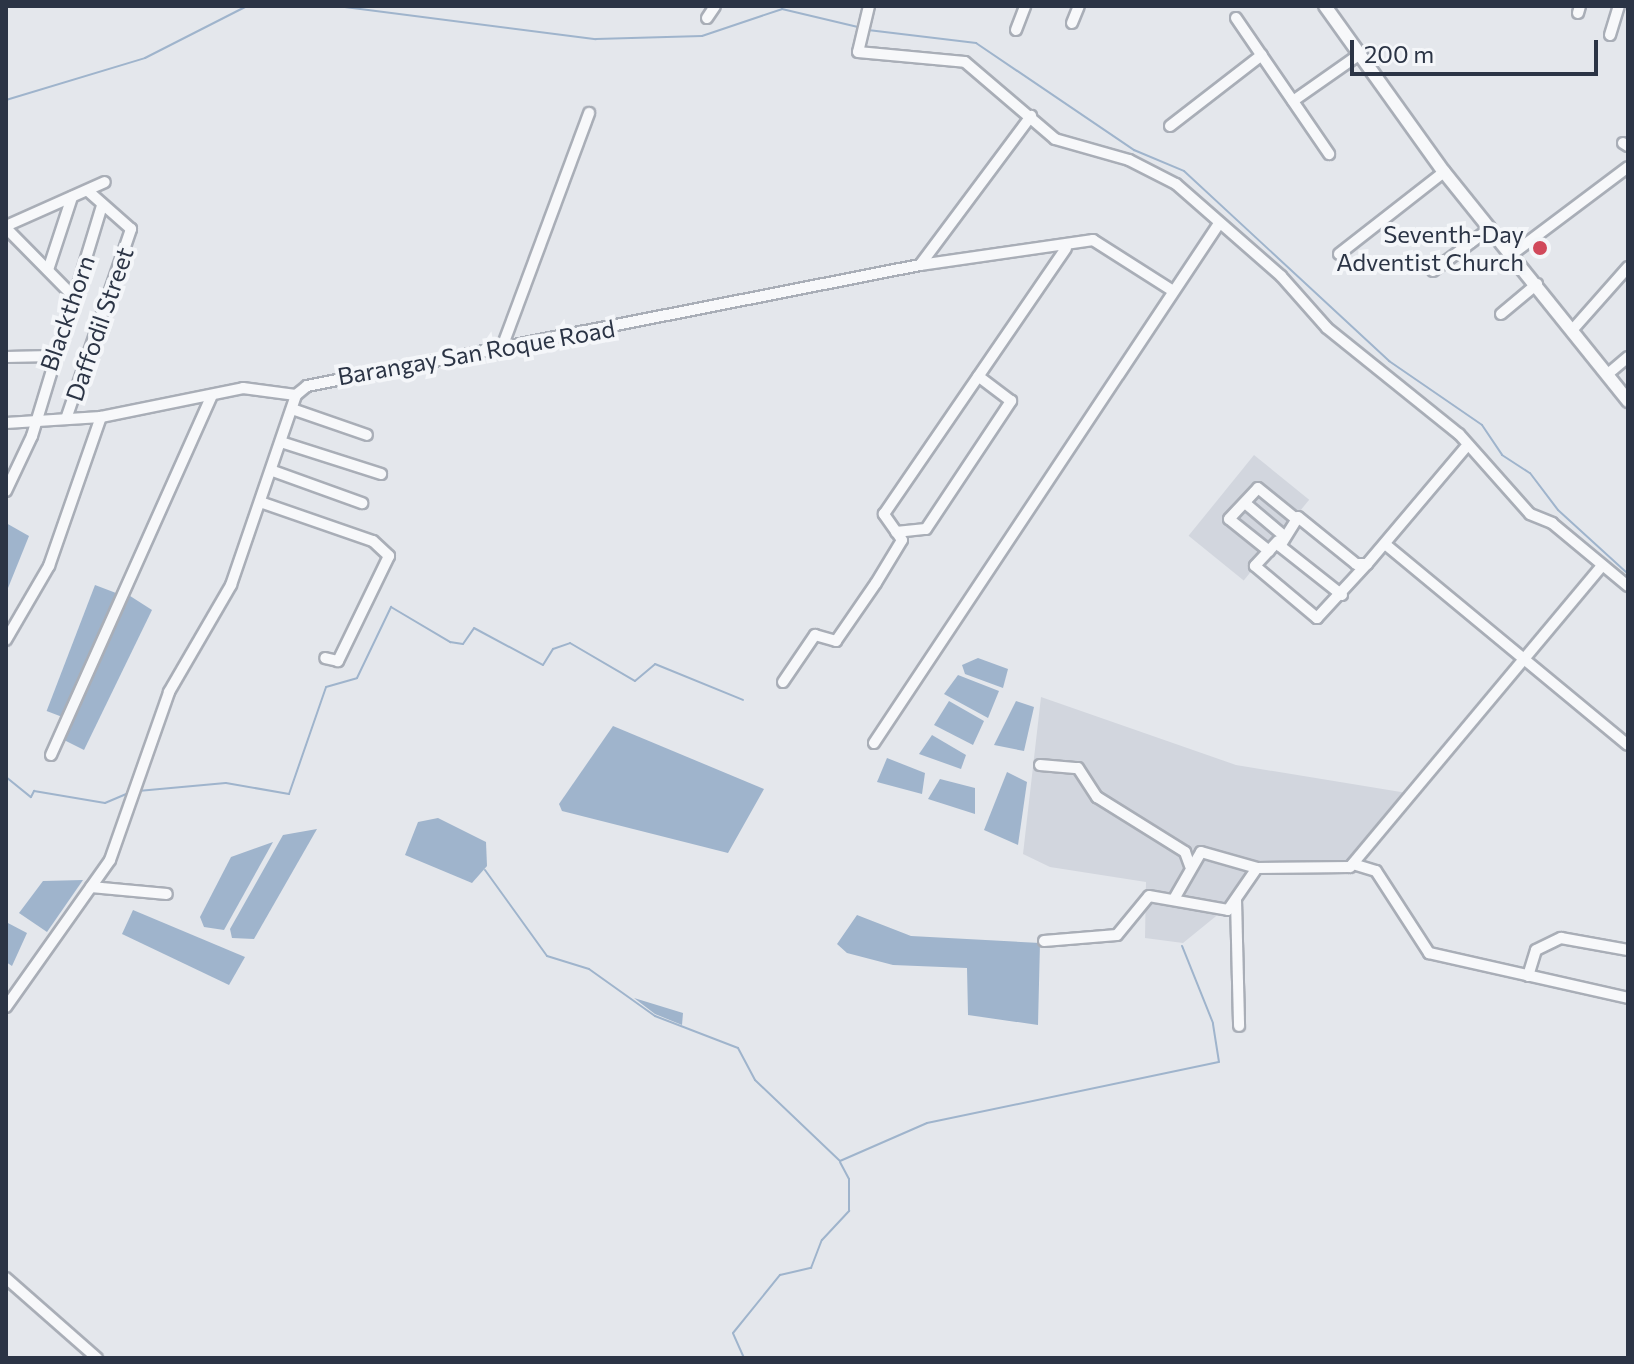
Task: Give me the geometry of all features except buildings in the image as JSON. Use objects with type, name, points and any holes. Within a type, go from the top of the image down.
[{"type":"street","points":[[707,18],[715,6]]},
{"type":"street","points":[[869,6],[859,32],[858,52],[965,62],[1055,139],[1129,160],[1176,184],[1218,225],[1281,276],[1327,328],[1459,434],[1465,448],[1530,514],[1552,523],[1628,586]]},
{"type":"street","points":[[1016,30],[1025,6]]},
{"type":"street","points":[[1072,23],[1079,6]]},
{"type":"street","points":[[1325,6],[1444,172],[1489,229],[1575,327],[1628,401]]},
{"type":"street","points":[[1610,35],[1619,6]]},
{"type":"street","points":[[1236,18],[1329,154]]},
{"type":"street","points":[[1293,101],[1360,54]]},
{"type":"street","points":[[1170,126],[1262,55]]},
{"type":"street","points":[[501,350],[589,113]]},
{"type":"street","points":[[920,265],[1031,116]]},
{"type":"street","points":[[1511,255],[1628,167]]},
{"type":"street","points":[[1339,254],[1444,172]]},
{"type":"street","points":[[72,295],[6,227],[105,182]]},
{"type":"street","points":[[88,191],[102,205]]},
{"type":"street","points":[[48,270],[72,197]]},
{"type":"street","name":"Daffodil Street","points":[[66,419],[131,229],[102,205]]},
{"type":"street","name":"Blackthorn","points":[[6,491],[19,456],[32,436],[31,420],[102,205]]},
{"type":"street","points":[[874,743],[1218,225]]},
{"type":"street","points":[[1433,271],[1489,229]]},
{"type":"street","name":"Barangay San Roque Road","points":[[296,395],[320,379],[501,350],[920,265],[1066,248],[1093,240],[1173,291]]},
{"type":"street","points":[[783,682],[815,635],[836,641],[902,540],[884,514],[1066,248]]},
{"type":"street","points":[[1575,327],[1628,267]]},
{"type":"street","points":[[1501,314],[1537,284]]},
{"type":"street","points":[[6,357],[52,356]]},
{"type":"street","points":[[1609,373],[1628,357]]},
{"type":"street","points":[[896,532],[926,529],[1011,401],[978,376]]},
{"type":"street","points":[[6,423],[101,417],[262,387],[296,395],[295,410],[263,503],[217,614],[169,692],[110,860],[7,1002]]},
{"type":"street","points":[[51,755],[212,395]]},
{"type":"street","points":[[295,410],[367,435]]},
{"type":"street","points":[[6,640],[49,566],[101,417]]},
{"type":"street","points":[[284,443],[381,474]]},
{"type":"street","points":[[1296,519],[1255,566],[1313,616],[1326,615],[1465,448]]},
{"type":"street","points":[[6,457],[19,456]]},
{"type":"street","points":[[273,471],[362,503]]},
{"type":"street","points":[[1269,551],[1229,519],[1258,488],[1296,519],[1367,564]]},
{"type":"street","points":[[263,503],[373,541],[389,556],[338,661],[325,658]]},
{"type":"street","points":[[1245,503],[1342,595]]},
{"type":"street","points":[[1385,544],[1628,745]]},
{"type":"street","points":[[1174,899],[1190,866],[1201,852],[1257,868],[1340,872],[1353,864],[1602,566]]},
{"type":"street","points":[[1040,765],[1078,768],[1097,797],[1185,852],[1190,866]]},
{"type":"street","points":[[1353,864],[1376,871],[1429,953],[1628,999]]},
{"type":"street","points":[[1044,941],[1117,935],[1140,901],[1174,899],[1228,910],[1257,868]]},
{"type":"street","points":[[91,887],[167,894]]},
{"type":"street","points":[[1236,898],[1239,1026]]},
{"type":"street","points":[[1528,976],[1536,950],[1561,938],[1628,950]]},
{"type":"street","points":[[6,1278],[97,1358]]},
{"type":"shaded area","points":[[1254,455],[1309,500],[1244,581],[1189,536]]},
{"type":"shaded area","points":[[1041,697],[1236,765],[1407,793],[1352,863],[1257,866],[1243,876],[1226,908],[1183,943],[1145,938],[1146,882],[1050,867],[1023,854]]},
{"type":"water","points":[[6,523],[29,536],[6,593]]},
{"type":"water","points":[[95,585],[119,594],[71,720],[47,711]]},
{"type":"water","points":[[127,594],[152,610],[84,750],[62,739]]},
{"type":"water","points":[[978,658],[1008,669],[1003,688],[965,674],[962,665]]},
{"type":"water","points":[[958,675],[999,691],[988,718],[944,694]]},
{"type":"water","points":[[949,701],[984,721],[973,745],[934,725]]},
{"type":"water","points":[[1016,701],[1034,707],[1024,751],[994,745]]},
{"type":"water","points":[[613,726],[764,789],[728,853],[562,811],[559,804]]},
{"type":"water","points":[[932,735],[966,755],[961,769],[919,754]]},
{"type":"water","points":[[887,758],[925,773],[922,794],[877,782]]},
{"type":"water","points":[[1007,772],[1027,782],[1018,845],[984,830]]},
{"type":"water","points":[[940,779],[975,788],[975,814],[928,799]]},
{"type":"water","points":[[438,818],[486,842],[487,866],[472,883],[405,855],[418,822]]},
{"type":"water","points":[[317,829],[254,939],[232,938],[230,929],[283,835]]},
{"type":"water","points":[[273,842],[224,930],[204,927],[200,917],[231,857]]},
{"type":"water","points":[[83,880],[47,932],[19,913],[43,881]]},
{"type":"water","points":[[133,910],[245,957],[229,985],[122,934]]},
{"type":"water","points":[[857,915],[911,936],[1040,943],[1038,1025],[968,1015],[967,968],[893,965],[847,953],[837,944]]},
{"type":"water","points":[[6,922],[27,933],[12,966],[6,962]]},
{"type":"water","points":[[634,998],[683,1013],[682,1025],[655,1014]]},
{"type":"waterway","points":[[6,100],[145,58],[247,6]]},
{"type":"waterway","points":[[337,6],[596,39],[702,36],[782,9],[858,27]]},
{"type":"waterway","points":[[868,30],[976,43],[1134,150],[1184,171],[1389,361],[1482,425],[1502,455],[1530,473],[1558,510],[1628,574]]},
{"type":"waterway","points":[[138,791],[226,783],[289,794],[326,687],[357,678],[391,607],[450,642],[463,644],[474,628],[543,665],[553,649],[570,643],[635,681],[655,664],[743,700]]},
{"type":"waterway","points":[[6,777],[31,797],[34,791],[105,803],[128,793]]},
{"type":"waterway","points":[[485,870],[547,956],[589,969],[655,1016],[738,1048],[755,1080],[840,1161],[927,1123],[1219,1062],[1213,1023],[1182,946]]},
{"type":"waterway","points":[[744,1358],[733,1333],[780,1275],[811,1268],[822,1240],[849,1211],[849,1179],[840,1162]]},
{"type":"place","name":"Seventh-Day Adventist Church","points":[[1540,248]]}]
